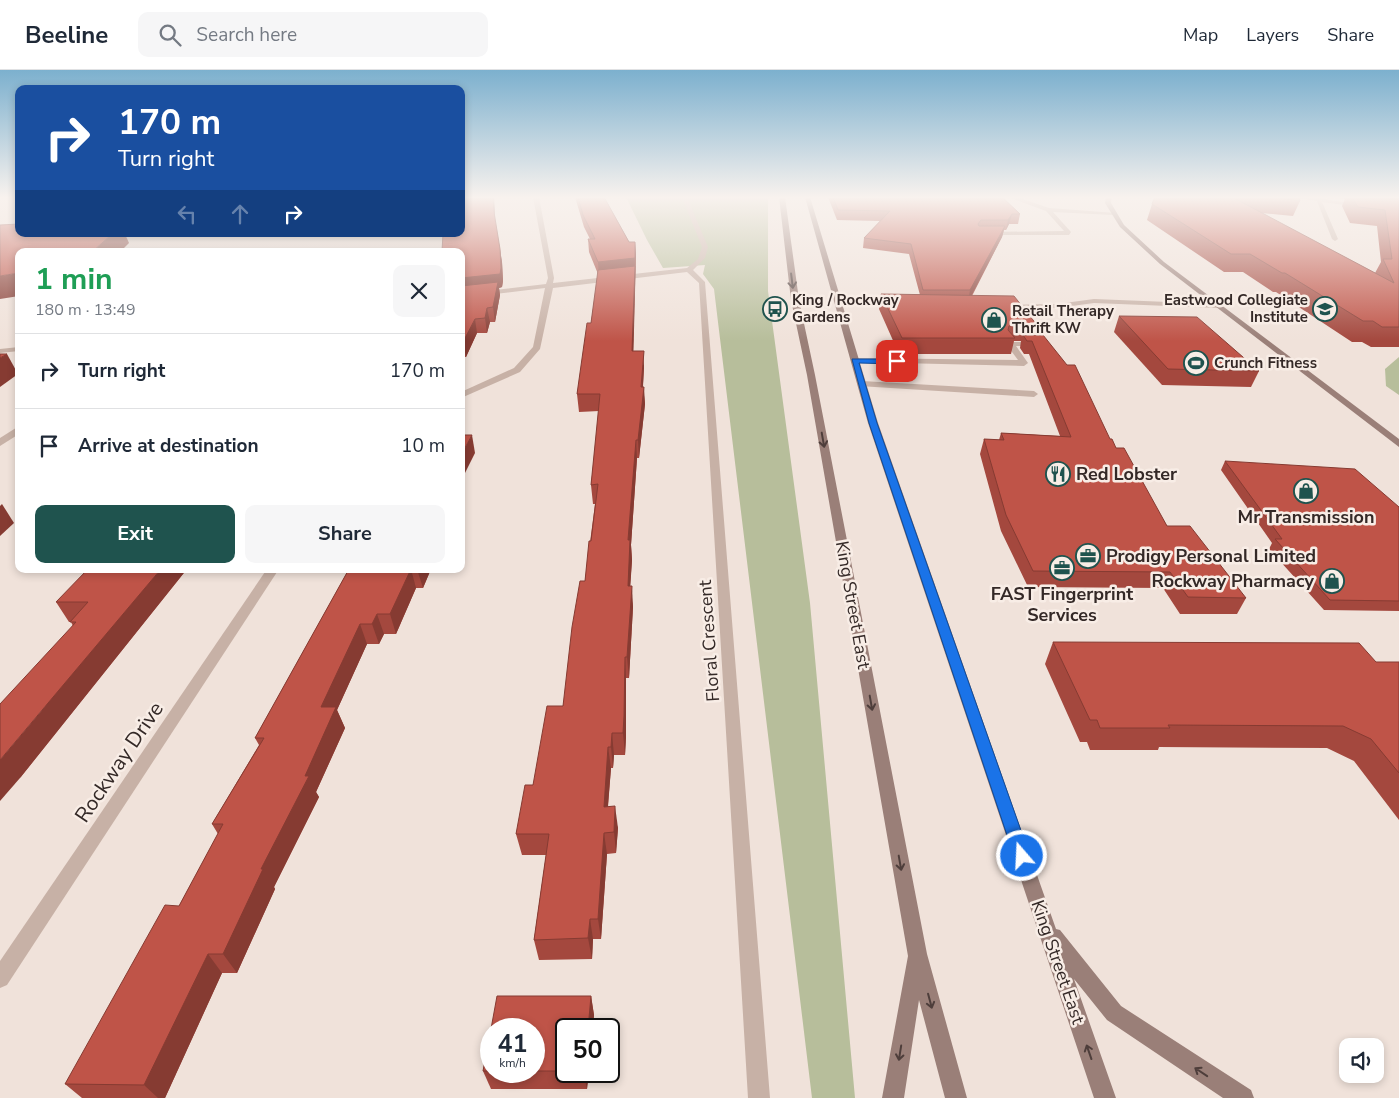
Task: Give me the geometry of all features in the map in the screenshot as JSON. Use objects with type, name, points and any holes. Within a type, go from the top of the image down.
[{"type":"main road","name":"King Street East","points":[[788,245],[795,300],[811,375],[917,954],[956,1098]]},
{"type":"main road","name":"King Street East","points":[[821,245],[873,423],[1046,929],[1106,1098]]},
{"type":"main road","points":[[1143,245],[1162,263],[1399,444]]},
{"type":"main road","points":[[1046,929],[1114,1013],[1243,1098]]},
{"type":"main road","points":[[893,1098],[917,954]]},
{"type":"street","points":[[465,393],[517,370],[537,347],[546,294],[551,278],[545,245]]},
{"type":"street","points":[[465,296],[689,270],[698,264],[705,254],[704,245]]},
{"type":"street","name":"Floral Crescent","points":[[689,270],[702,282],[759,1098]]},
{"type":"street","points":[[1000,307],[1057,306],[1094,301],[1218,306]]},
{"type":"street","points":[[1019,307],[1026,318]]},
{"type":"street","points":[[855,360],[1024,363],[1010,344],[1042,344],[1038,338]]},
{"type":"street","points":[[0,351],[15,349]]},
{"type":"street","points":[[862,384],[1034,394]]},
{"type":"street","points":[[0,444],[15,432]]},
{"type":"street","name":"Rockway Drive","points":[[0,978],[270,573]]},
{"type":"green space","points":[[650,245],[768,245],[768,291],[810,603],[855,1098],[812,1098],[714,289],[703,274],[705,265],[663,268]]},
{"type":"green space","points":[[1399,357],[1399,395],[1386,386],[1385,369]]},
{"type":"building","points":[[0,245],[100,245],[96,248],[15,248],[15,274],[0,276]]},
{"type":"building","points":[[442,245],[499,245],[500,274],[465,278],[465,248],[442,248]]},
{"type":"building","points":[[591,245],[635,245],[635,258],[598,262]]},
{"type":"building","points":[[911,245],[995,245],[970,290],[923,290]]},
{"type":"building","points":[[1217,245],[1322,245],[1394,283],[1383,259],[1392,259],[1390,245],[1399,245],[1399,327],[1382,327],[1373,321],[1363,321],[1285,273],[1250,254],[1231,254]]},
{"type":"building","points":[[635,266],[632,351],[644,351],[641,387],[644,387],[638,440],[636,440],[628,540],[630,540],[628,586],[632,586],[627,657],[625,657],[623,733],[612,733],[611,747],[608,747],[604,807],[615,806],[614,832],[604,833],[598,919],[590,919],[588,938],[534,940],[549,834],[516,834],[525,785],[533,785],[547,706],[563,706],[572,627],[580,581],[585,581],[589,541],[591,541],[598,484],[591,485],[600,394],[577,394],[587,323],[591,323],[598,270]]},
{"type":"building","points":[[498,282],[493,307],[487,308],[485,318],[475,319],[465,338],[465,286]]},
{"type":"building","points":[[881,294],[1014,296],[1037,325],[1009,326],[1008,330],[1015,338],[902,338]]},
{"type":"building","points":[[1119,316],[1197,317],[1259,371],[1168,369]]},
{"type":"building","points":[[1023,335],[1043,335],[1067,365],[1075,365],[1110,439],[1112,439],[1116,448],[1124,448],[1167,526],[1190,526],[1246,598],[1188,597],[1170,572],[1033,571],[1006,515],[984,439],[1004,440],[1001,433],[1071,437],[1032,341],[1027,341]]},
{"type":"building","points":[[465,435],[472,435],[465,448]]},
{"type":"building","points":[[1225,461],[1355,469],[1399,507],[1399,601],[1330,600],[1275,539],[1282,539]]},
{"type":"building","points":[[84,573],[158,573],[0,760],[0,704],[76,622],[70,622],[88,602],[56,602]]},
{"type":"building","points":[[347,573],[409,573],[390,614],[377,614],[372,624],[360,624],[321,707],[336,707],[305,776],[309,776],[261,869],[263,869],[223,954],[208,954],[144,1085],[65,1084],[165,905],[179,906],[223,824],[212,824],[264,738],[255,738]]},
{"type":"building","points":[[1053,642],[1359,643],[1376,662],[1399,662],[1399,773],[1371,739],[1343,726],[1168,725],[1170,728],[1100,728],[1097,720],[1090,720]]},
{"type":"building","points":[[497,996],[591,996],[589,1018],[555,1018],[555,1071],[545,1071],[545,1018],[493,1018]]},
{"type":"place","name":"King / Rockway Gardens","points":[[775,309]]},
{"type":"place","name":"Eastwood Collegiate Institute","points":[[1325,309]]},
{"type":"place","name":"Retail Therapy Thrift KW","points":[[994,320]]},
{"type":"place","name":"Crunch Fitness","points":[[1196,363]]},
{"type":"place","name":"Red Lobster","points":[[1058,474]]},
{"type":"place","name":"Mr Transmission","points":[[1306,491]]},
{"type":"place","name":"Prodigy Personal Limited","points":[[1088,556]]},
{"type":"place","name":"FAST Fingerprint Services","points":[[1062,568]]},
{"type":"place","name":"Rockway Pharmacy","points":[[1332,581]]},
{"type":"route","points":[[897,361],[855,360],[873,423],[1022,856]]}]
